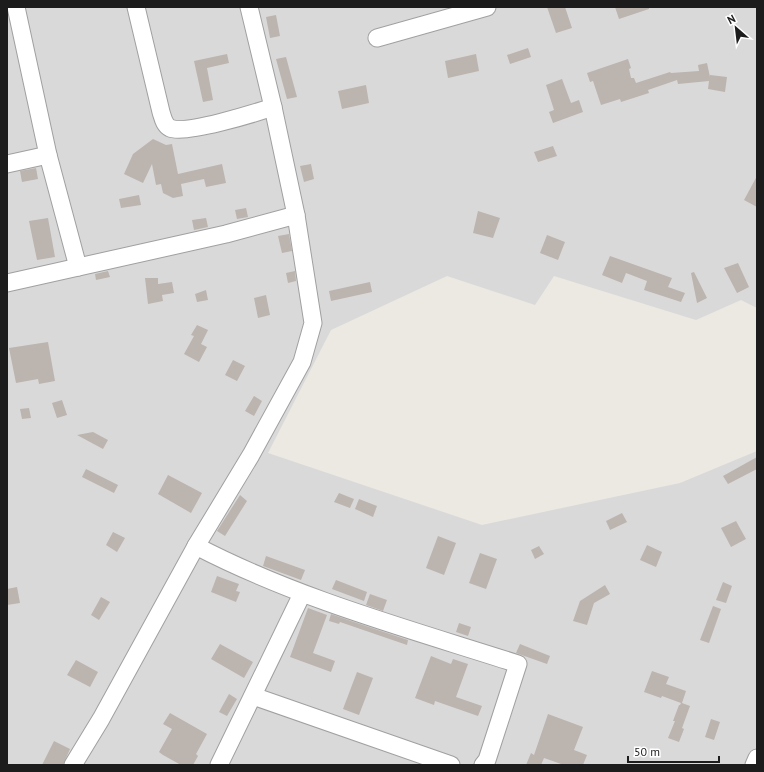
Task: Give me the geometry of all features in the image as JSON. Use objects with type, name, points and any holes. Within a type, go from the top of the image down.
[{"type":"street","points":[[16,7],[48,154],[78,267]]},
{"type":"street","points":[[136,7],[161,112],[164,122],[168,128],[176,130],[196,127],[273,107]]},
{"type":"street","points":[[73,765],[101,719],[196,546],[251,455],[302,362],[313,323],[296,215],[273,107],[249,7]]},
{"type":"street","points":[[376,38],[487,7]]},
{"type":"street","points":[[7,164],[48,154]]},
{"type":"street","points":[[7,282],[226,234],[296,215]]},
{"type":"street","points":[[196,546],[222,560],[302,594],[518,664],[483,765]]},
{"type":"street","points":[[219,765],[302,594]]},
{"type":"street","points":[[253,696],[451,765]]},
{"type":"street","points":[[754,765],[757,758]]},
{"type":"shaded area","points":[[7,7],[757,7],[757,308],[741,300],[696,320],[554,276],[535,305],[447,276],[331,330],[268,453],[482,525],[680,483],[757,451],[757,765],[7,765]]},
{"type":"building","points":[[547,7],[565,7],[572,28],[556,33]]},
{"type":"building","points":[[615,7],[649,7],[649,9],[619,19]]},
{"type":"building","points":[[276,15],[280,36],[270,38],[266,17]]},
{"type":"building","points":[[528,48],[531,57],[510,64],[507,55]]},
{"type":"building","points":[[227,54],[229,63],[207,68],[213,100],[203,102],[194,61]]},
{"type":"building","points":[[476,54],[479,71],[448,78],[445,61]]},
{"type":"building","points":[[286,57],[297,97],[287,99],[276,59]]},
{"type":"building","points":[[628,59],[631,68],[629,69],[631,78],[634,78],[636,83],[670,72],[699,71],[698,65],[707,63],[710,77],[710,75],[727,77],[725,92],[708,89],[709,81],[678,84],[677,80],[648,90],[649,93],[621,102],[620,99],[601,105],[593,81],[590,82],[587,73]]},
{"type":"building","points":[[562,79],[571,103],[579,100],[583,112],[553,123],[549,112],[554,110],[546,85]]},
{"type":"building","points":[[366,85],[369,103],[342,109],[338,91]]},
{"type":"building","points":[[153,139],[166,145],[172,144],[178,174],[222,164],[226,183],[206,187],[204,179],[181,184],[183,196],[173,198],[163,193],[161,184],[156,185],[152,164],[143,183],[124,174],[133,154]]},
{"type":"building","points":[[553,146],[557,156],[538,162],[534,152]]},
{"type":"building","points":[[311,164],[314,179],[304,182],[300,166]]},
{"type":"building","points":[[36,168],[38,179],[22,182],[20,171]]},
{"type":"building","points":[[757,176],[757,207],[744,200]]},
{"type":"building","points":[[139,195],[141,205],[121,208],[119,199]]},
{"type":"building","points":[[246,208],[248,217],[237,219],[235,210]]},
{"type":"building","points":[[478,211],[500,218],[493,238],[473,233]]},
{"type":"building","points":[[48,218],[55,257],[37,260],[29,221]]},
{"type":"building","points":[[206,218],[208,227],[194,230],[192,220]]},
{"type":"building","points":[[289,234],[292,251],[282,253],[278,236]]},
{"type":"building","points":[[547,235],[565,242],[558,260],[540,253]]},
{"type":"building","points":[[610,256],[672,278],[668,287],[685,293],[681,302],[644,290],[647,281],[626,273],[622,283],[602,275]]},
{"type":"building","points":[[738,263],[749,287],[737,293],[724,268]]},
{"type":"building","points":[[108,271],[110,277],[96,280],[95,274]]},
{"type":"building","points":[[295,271],[296,281],[288,283],[286,273]]},
{"type":"building","points":[[694,272],[707,298],[697,303],[691,273]]},
{"type":"building","points":[[145,278],[158,278],[158,284],[172,282],[174,293],[162,295],[163,301],[148,304]]},
{"type":"building","points":[[370,282],[372,292],[331,301],[329,291]]},
{"type":"building","points":[[206,290],[208,300],[197,302],[195,294]]},
{"type":"building","points":[[266,295],[270,315],[258,318],[254,298]]},
{"type":"building","points":[[197,325],[208,330],[201,344],[207,347],[199,362],[184,354],[194,336],[191,335]]},
{"type":"building","points":[[48,342],[55,381],[39,384],[38,379],[16,383],[9,348]]},
{"type":"building","points":[[233,360],[245,366],[237,381],[225,375]]},
{"type":"building","points":[[254,396],[262,401],[254,416],[245,411]]},
{"type":"building","points":[[62,400],[67,415],[57,418],[52,403]]},
{"type":"building","points":[[29,408],[31,418],[22,419],[20,409]]},
{"type":"building","points":[[93,432],[108,440],[103,449],[77,435]]},
{"type":"building","points":[[757,457],[757,469],[728,484],[723,476]]},
{"type":"building","points":[[86,469],[118,485],[114,493],[82,477]]},
{"type":"building","points":[[168,475],[202,493],[191,513],[158,494]]},
{"type":"building","points":[[339,493],[354,499],[350,508],[334,502]]},
{"type":"building","points":[[240,495],[247,501],[225,536],[217,531]]},
{"type":"building","points":[[359,499],[377,506],[373,517],[355,509]]},
{"type":"building","points":[[622,513],[627,522],[610,530],[606,521]]},
{"type":"building","points":[[736,521],[746,539],[731,547],[721,528]]},
{"type":"building","points":[[113,532],[125,538],[117,552],[106,545]]},
{"type":"building","points":[[438,536],[456,543],[444,575],[426,568]]},
{"type":"building","points":[[647,545],[662,552],[656,567],[640,560]]},
{"type":"building","points":[[539,546],[544,554],[535,559],[531,550]]},
{"type":"building","points":[[480,553],[497,559],[486,589],[469,583]]},
{"type":"building","points":[[266,556],[305,570],[301,580],[263,566]]},
{"type":"building","points":[[217,576],[239,584],[236,591],[240,592],[236,602],[211,592]]},
{"type":"building","points":[[336,580],[367,592],[364,601],[332,589]]},
{"type":"building","points":[[723,582],[732,586],[726,603],[716,600]]},
{"type":"building","points":[[605,585],[610,594],[594,603],[587,625],[573,621],[580,601]]},
{"type":"building","points":[[17,587],[20,603],[7,605],[7,589]]},
{"type":"building","points":[[370,594],[387,600],[383,611],[366,605]]},
{"type":"building","points":[[101,597],[110,602],[99,620],[91,615]]},
{"type":"building","points":[[713,606],[721,609],[709,643],[700,640]]},
{"type":"building","points":[[308,608],[327,615],[313,653],[335,661],[331,672],[290,657]]},
{"type":"building","points":[[331,614],[408,640],[407,645],[340,622],[339,624],[329,621]]},
{"type":"building","points":[[459,623],[471,627],[468,636],[456,632]]},
{"type":"building","points":[[220,644],[253,662],[244,678],[211,659]]},
{"type":"building","points":[[520,644],[550,656],[547,664],[516,653]]},
{"type":"building","points":[[431,656],[451,664],[453,659],[468,664],[456,697],[482,706],[478,716],[435,701],[434,705],[415,698]]},
{"type":"building","points":[[76,660],[98,672],[90,687],[67,675]]},
{"type":"building","points":[[652,671],[669,677],[666,684],[686,691],[682,703],[690,706],[682,728],[684,729],[679,742],[668,738],[675,721],[673,721],[681,703],[662,696],[661,698],[644,692]]},
{"type":"building","points":[[357,672],[373,678],[359,715],[343,709]]},
{"type":"building","points":[[229,694],[237,699],[227,716],[219,712]]},
{"type":"building","points":[[170,713],[207,734],[196,754],[198,756],[193,765],[181,765],[159,752],[172,729],[163,724]]},
{"type":"building","points":[[548,714],[583,727],[574,750],[587,755],[583,765],[564,765],[544,758],[541,765],[526,765],[531,753],[534,755]]},
{"type":"building","points":[[711,719],[720,722],[714,740],[705,737]]},
{"type":"building","points":[[54,741],[70,749],[63,765],[42,765]]}]
